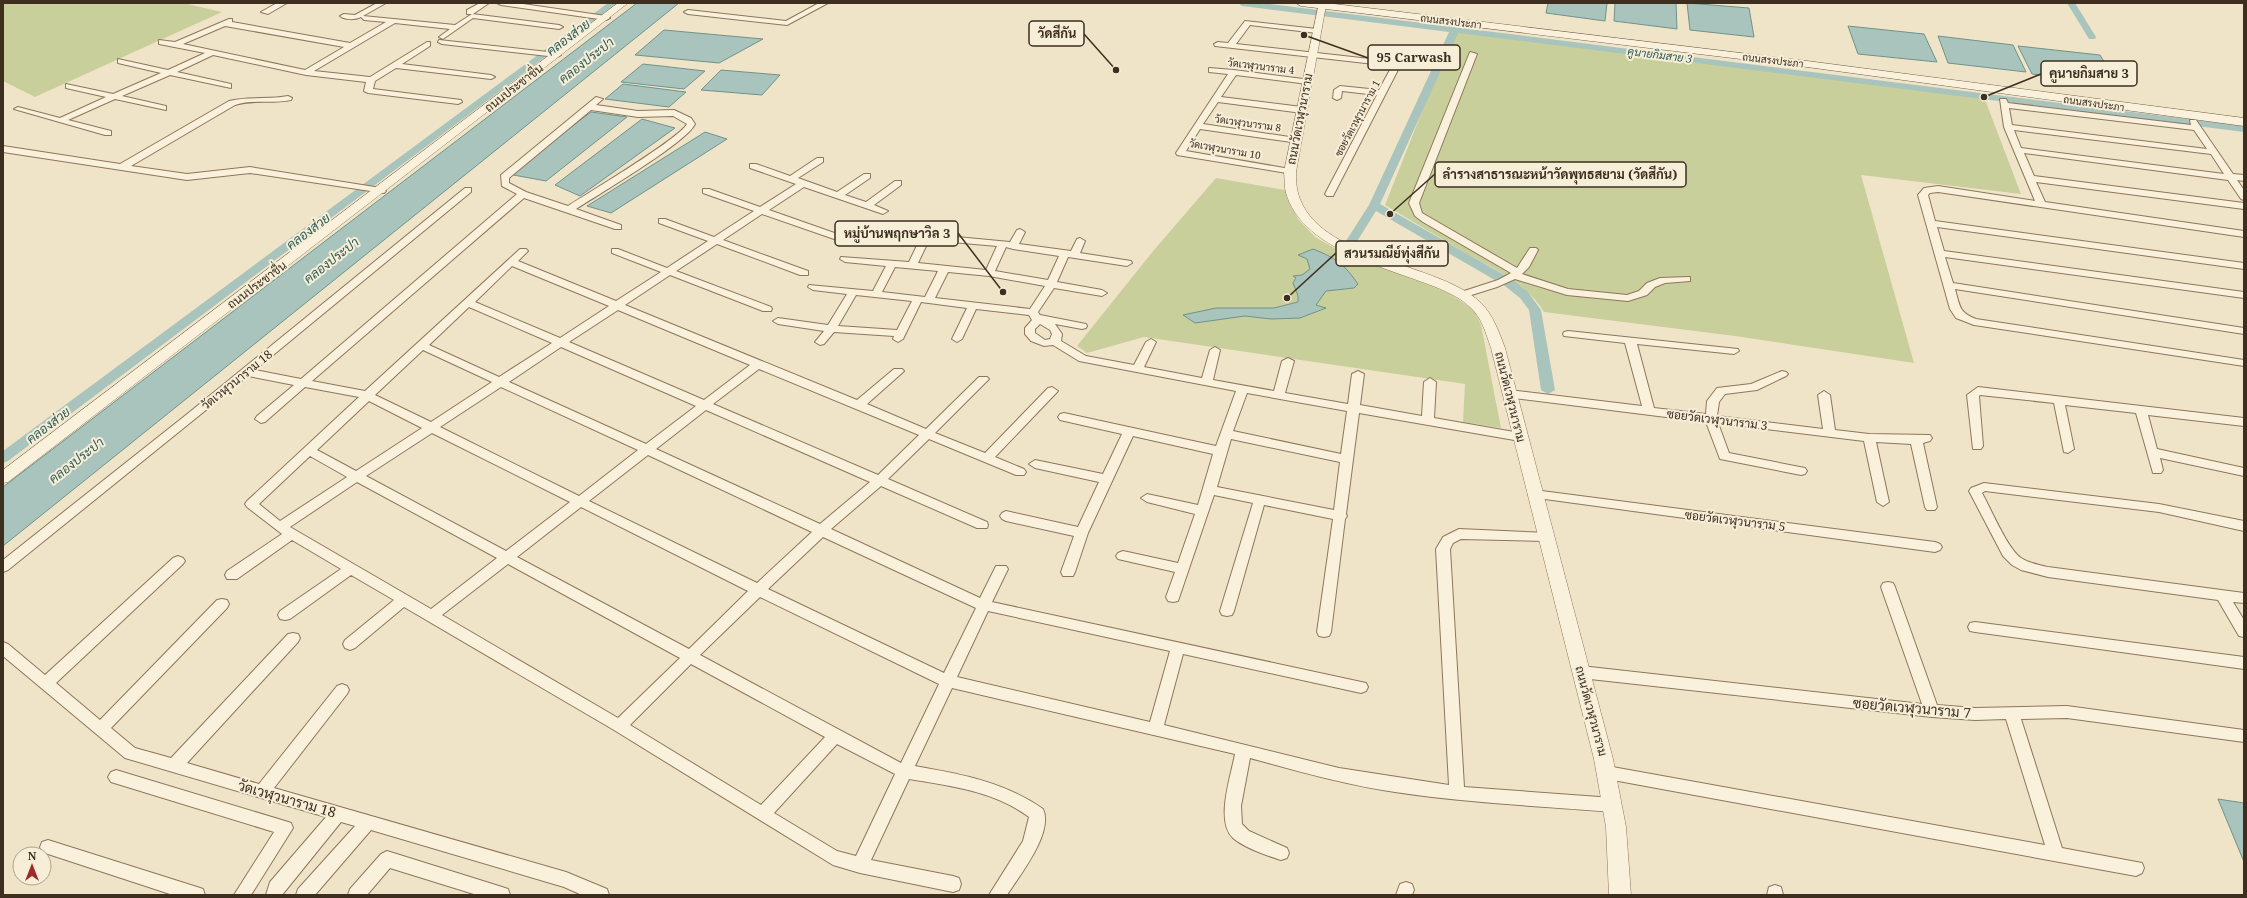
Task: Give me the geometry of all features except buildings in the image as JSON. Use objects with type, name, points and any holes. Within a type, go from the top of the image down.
[{"type":"main road","name":"ถนนสรงประภา","points":[[1302,3],[1321,10],[1806,61],[2244,112]]},
{"type":"main road","name":"ถนนสรงประภา","points":[[1355,3],[1806,61],[2193,122],[2244,122]]},
{"type":"street","points":[[264,12],[283,3]]},
{"type":"street","points":[[344,16],[356,17],[382,3]]},
{"type":"street","points":[[470,12],[485,3]]},
{"type":"street","points":[[501,3],[599,17]]},
{"type":"street","name":"ถนนประชาชื่น","points":[[3,478],[381,191],[556,55],[599,17],[624,3]]},
{"type":"street","points":[[807,3],[823,4]]},
{"type":"street","points":[[777,29],[823,4]]},
{"type":"street","name":"ถนนวัดเวฬุวนาราม","points":[[1321,10],[1290,172],[1292,195],[1301,212],[1318,230],[1338,244],[1462,295],[1480,309],[1489,324],[1498,348],[1544,536],[1607,773],[1613,805],[1620,874],[1620,895]]},
{"type":"street","points":[[688,12],[787,23]]},
{"type":"street","points":[[443,39],[472,16],[559,27]]},
{"type":"street","points":[[175,45],[236,18]]},
{"type":"street","points":[[364,18],[457,27]]},
{"type":"street","points":[[306,73],[393,21]]},
{"type":"street","points":[[222,23],[352,46]]},
{"type":"street","points":[[1230,46],[1248,23],[1317,31]]},
{"type":"street","points":[[162,42],[306,73],[371,80],[394,66],[431,39],[443,39],[556,55]]},
{"type":"street","points":[[1218,44],[1313,54]]},
{"type":"street","points":[[61,120],[212,53]]},
{"type":"street","name":"ซอยวัดเวฬุวนาราม 1","points":[[1313,54],[1397,64],[1330,194]]},
{"type":"street","points":[[1473,54],[1414,203],[1418,214],[1514,274],[1567,292],[1628,298],[1643,293],[1651,285],[1664,280],[1686,279]]},
{"type":"street","points":[[121,61],[228,86]]},
{"type":"street","points":[[394,66],[491,77]]},
{"type":"street","name":"วัดเวฬุวนาราม 4","points":[[1212,70],[1308,82]]},
{"type":"street","name":"วัดเวฬุวนาราม 10","points":[[1234,72],[1180,153],[1290,172]]},
{"type":"street","points":[[371,80],[368,91],[458,102]]},
{"type":"street","points":[[69,86],[162,108]]},
{"type":"street","points":[[1337,98],[1338,90],[1340,88],[1382,93]]},
{"type":"street","points":[[122,167],[232,102],[247,99],[272,102],[288,98]]},
{"type":"street","points":[[599,99],[504,178],[506,184],[523,194],[618,227]]},
{"type":"street","points":[[1215,99],[1302,110]]},
{"type":"street","points":[[2042,205],[2008,127],[2003,103],[2193,122],[2244,197]]},
{"type":"street","points":[[569,210],[669,144],[688,130],[691,124],[688,120],[674,113],[638,114],[590,107]]},
{"type":"street","points":[[18,109],[108,133]]},
{"type":"street","name":"วัดเวฬุวนาราม 8","points":[[1198,126],[1296,141]]},
{"type":"street","points":[[2008,127],[2213,152]]},
{"type":"street","points":[[3,148],[187,177],[250,170],[381,191]]},
{"type":"street","points":[[2018,150],[2244,178]]},
{"type":"street","points":[[791,179],[820,160]]},
{"type":"street","points":[[753,166],[884,211]]},
{"type":"street","points":[[839,195],[867,176]]},
{"type":"street","points":[[2029,178],[2244,206]]},
{"type":"street","points":[[232,575],[358,475],[670,272],[803,183]]},
{"type":"street","points":[[868,206],[898,183]]},
{"type":"street","points":[[2244,234],[1938,189],[1927,190],[1923,195],[1947,285],[1955,309],[1960,316],[1974,322],[2244,363]]},
{"type":"street","name":"วัดเวฬุวนาราม 18","points":[[3,566],[246,372],[468,190]]},
{"type":"street","points":[[706,191],[840,238]]},
{"type":"street","points":[[261,419],[523,194]]},
{"type":"street","points":[[662,221],[804,273]]},
{"type":"street","points":[[1931,223],[2244,266]]},
{"type":"street","points":[[940,238],[945,225]]},
{"type":"street","points":[[872,232],[1008,245],[1127,262]]},
{"type":"street","points":[[990,274],[1008,245],[1020,232]]},
{"type":"street","points":[[912,266],[926,237]]},
{"type":"street","points":[[1080,241],[1069,254],[1051,284],[1030,328],[1030,334],[1035,339],[1044,343],[1058,344],[1083,359],[1243,389],[1520,437]]},
{"type":"street","points":[[615,250],[767,309]]},
{"type":"street","points":[[1462,295],[1491,286],[1514,274],[1522,268],[1533,250]]},
{"type":"street","points":[[523,251],[250,504],[286,531],[619,726],[833,857],[860,865],[953,884]]},
{"type":"street","points":[[1938,253],[2244,295]]},
{"type":"street","points":[[845,259],[990,274],[1102,293]]},
{"type":"street","points":[[511,262],[1020,472]]},
{"type":"street","points":[[876,294],[892,264]]},
{"type":"street","points":[[929,300],[944,269]]},
{"type":"street","points":[[1947,285],[2244,331]]},
{"type":"street","points":[[813,287],[973,305],[1082,326]]},
{"type":"street","points":[[820,342],[853,292]]},
{"type":"street","points":[[778,321],[830,329],[899,336],[918,299]]},
{"type":"street","points":[[467,302],[982,525]]},
{"type":"street","points":[[957,339],[973,305]]},
{"type":"street","points":[[1036,317],[1054,328],[1057,334],[1058,344]]},
{"type":"street","points":[[1568,334],[1734,351]]},
{"type":"street","points":[[1630,340],[1649,412]]},
{"type":"street","points":[[1138,370],[1151,342]]},
{"type":"street","points":[[420,345],[646,451],[822,530],[983,605],[1361,687]]},
{"type":"street","points":[[1207,382],[1215,350]]},
{"type":"street","points":[[1279,395],[1288,361]]},
{"type":"street","points":[[431,616],[758,364]]},
{"type":"street","points":[[246,372],[366,395],[758,590],[947,681],[1244,750],[1339,775],[1394,785],[1457,793],[1613,805]]},
{"type":"street","points":[[859,405],[898,372]]},
{"type":"street","points":[[1324,632],[1341,516],[1358,374]]},
{"type":"street","points":[[1782,374],[1753,386],[1721,391],[1713,401],[1711,420],[1724,456],[1801,471]]},
{"type":"street","points":[[619,726],[758,590],[822,530],[878,481],[983,379]]},
{"type":"street","points":[[1428,421],[1430,382]]},
{"type":"street","points":[[1173,597],[1210,490],[1220,451],[1243,389]]},
{"type":"street","points":[[987,458],[1052,391]]},
{"type":"street","points":[[1977,446],[1973,394],[1978,391],[2244,422]]},
{"type":"street","name":"ซอยวัดเวฬุวนาราม 3","points":[[1509,394],[1830,434],[1870,438],[1921,439],[1931,507]]},
{"type":"street","points":[[1824,396],[1830,434]]},
{"type":"street","points":[[2059,401],[2068,450]]},
{"type":"street","points":[[2141,409],[2157,470]]},
{"type":"street","points":[[1064,417],[1220,451]]},
{"type":"street","points":[[1068,572],[1082,533],[1129,431]]},
{"type":"street","points":[[1227,434],[1348,459]]},
{"type":"street","points":[[1870,438],[1883,502]]},
{"type":"street","points":[[308,450],[358,475],[904,771],[978,786],[1012,798],[1028,806],[1037,814],[1038,825],[1033,838],[997,895]]},
{"type":"street","points":[[2153,452],[2244,472]]},
{"type":"street","points":[[1035,464],[1107,479]]},
{"type":"street","points":[[2244,526],[2159,508],[1984,487],[1975,491],[2008,553],[2014,561],[2024,567],[2244,598]]},
{"type":"street","points":[[1210,490],[1341,516]]},
{"type":"street","name":"ซอยวัดเวฬุวนาราม 5","points":[[1534,494],[1935,547]]},
{"type":"street","points":[[1147,498],[1203,511]]},
{"type":"street","points":[[1227,611],[1260,499]]},
{"type":"street","points":[[1006,516],[1082,533]]},
{"type":"street","points":[[1457,793],[1443,549],[1448,540],[1459,534],[1544,536]]},
{"type":"street","points":[[1123,556],[1182,569]]},
{"type":"street","points":[[46,683],[178,561]]},
{"type":"street","points":[[285,615],[350,569]]},
{"type":"street","points":[[860,865],[1001,570]]},
{"type":"street","points":[[1888,587],[1932,712]]},
{"type":"street","points":[[2222,595],[2244,632]]},
{"type":"street","points":[[350,644],[403,600]]},
{"type":"street","points":[[101,729],[222,604]]},
{"type":"street","points":[[1975,626],[2244,663]]},
{"type":"street","points":[[174,766],[293,638]]},
{"type":"street","name":"วัดเวฬุวนาราม 18","points":[[3,648],[130,753],[566,880],[601,895]]},
{"type":"street","points":[[1155,730],[1178,648]]},
{"type":"street","name":"ซอยวัดเวฬุวนาราม 7","points":[[1581,672],[1932,712],[2012,714],[2081,713],[2244,736]]},
{"type":"street","points":[[262,791],[342,690]]},
{"type":"street","points":[[2012,714],[2056,854]]},
{"type":"street","points":[[763,814],[836,735]]},
{"type":"street","points":[[1244,750],[1231,814],[1233,825],[1238,833],[1281,853]]},
{"type":"street","points":[[1607,773],[2136,868]]},
{"type":"street","points":[[116,777],[285,828],[242,895]]},
{"type":"street","points":[[274,895],[276,888],[338,814]]},
{"type":"street","points":[[304,895],[368,822]]},
{"type":"street","points":[[52,848],[197,895]]},
{"type":"street","points":[[356,895],[387,859],[502,895]]},
{"type":"green space","points":[[3,3],[183,3],[222,12],[35,97],[3,81]]},
{"type":"green space","points":[[1454,31],[1984,97],[2021,194],[1861,175],[1914,363],[1735,336],[1544,312],[1537,302],[1519,284],[1385,205]]},
{"type":"green space","points":[[1216,178],[1285,190],[1298,219],[1315,237],[1336,249],[1449,293],[1474,310],[1481,325],[1501,428],[1463,422],[1465,384],[1144,337],[1087,353],[1077,346],[1154,250]]},
{"type":"water","name":"คลองประปา","points":[[637,3],[679,3],[3,546],[3,487]]},
{"type":"water","points":[[1548,3],[1607,3],[1605,21],[1546,13]]},
{"type":"water","points":[[1615,3],[1676,3],[1677,29],[1614,21]]},
{"type":"water","points":[[1687,3],[1749,8],[1754,37],[1690,30]]},
{"type":"water","points":[[1848,26],[1924,34],[1937,62],[1858,54]]},
{"type":"water","points":[[664,30],[763,39],[719,63],[635,55]]},
{"type":"water","points":[[1938,36],[2013,45],[2026,72],[1948,63]]},
{"type":"water","points":[[2018,46],[2100,55],[2118,84],[2032,74]]},
{"type":"water","points":[[643,64],[705,71],[684,89],[621,82]]},
{"type":"water","points":[[721,70],[780,75],[762,95],[701,90]]},
{"type":"water","points":[[623,84],[686,92],[669,107],[605,99]]},
{"type":"water","points":[[591,112],[627,117],[546,181],[508,174]]},
{"type":"water","points":[[642,119],[675,128],[580,196],[555,185]]},
{"type":"water","points":[[705,132],[727,139],[611,213],[587,206]]},
{"type":"water","points":[[1313,249],[1328,255],[1339,262],[1358,284],[1354,288],[1326,291],[1316,305],[1326,308],[1300,318],[1271,319],[1245,316],[1195,323],[1183,315],[1216,308],[1274,308],[1298,302],[1298,296],[1293,283],[1296,278],[1293,276],[1302,275],[1310,269],[1307,259],[1298,255]]},
{"type":"water","points":[[2218,799],[2244,803],[2244,862]]},
{"type":"waterway","name":"คลองส่วย","points":[[3,458],[613,3]]},
{"type":"waterway","name":"คูนายกิมสาย 3","points":[[1242,3],[2244,129]]},
{"type":"waterway","points":[[2071,3],[2092,37]]},
{"type":"waterway","points":[[1374,205],[1454,31]]},
{"type":"waterway","points":[[1352,241],[1374,205]]},
{"type":"waterway","points":[[1374,205],[1509,283],[1524,295],[1535,310],[1548,390]]},
{"type":"place","name":"95 Carwash","points":[[1304,35]]},
{"type":"place","name":"วัดสีกัน","points":[[1116,70]]},
{"type":"place","name":"คูนายกิมสาย 3","points":[[1984,97]]},
{"type":"place","name":"ลำรางสาธารณะหน้าวัดพุทธสยาม (วัดสีกัน)","points":[[1390,214]]},
{"type":"place","name":"หมู่บ้านพฤกษาวิล 3","points":[[1003,292]]},
{"type":"place","name":"สวนรมณีย์ทุ่งสีกัน","points":[[1287,298]]}]
